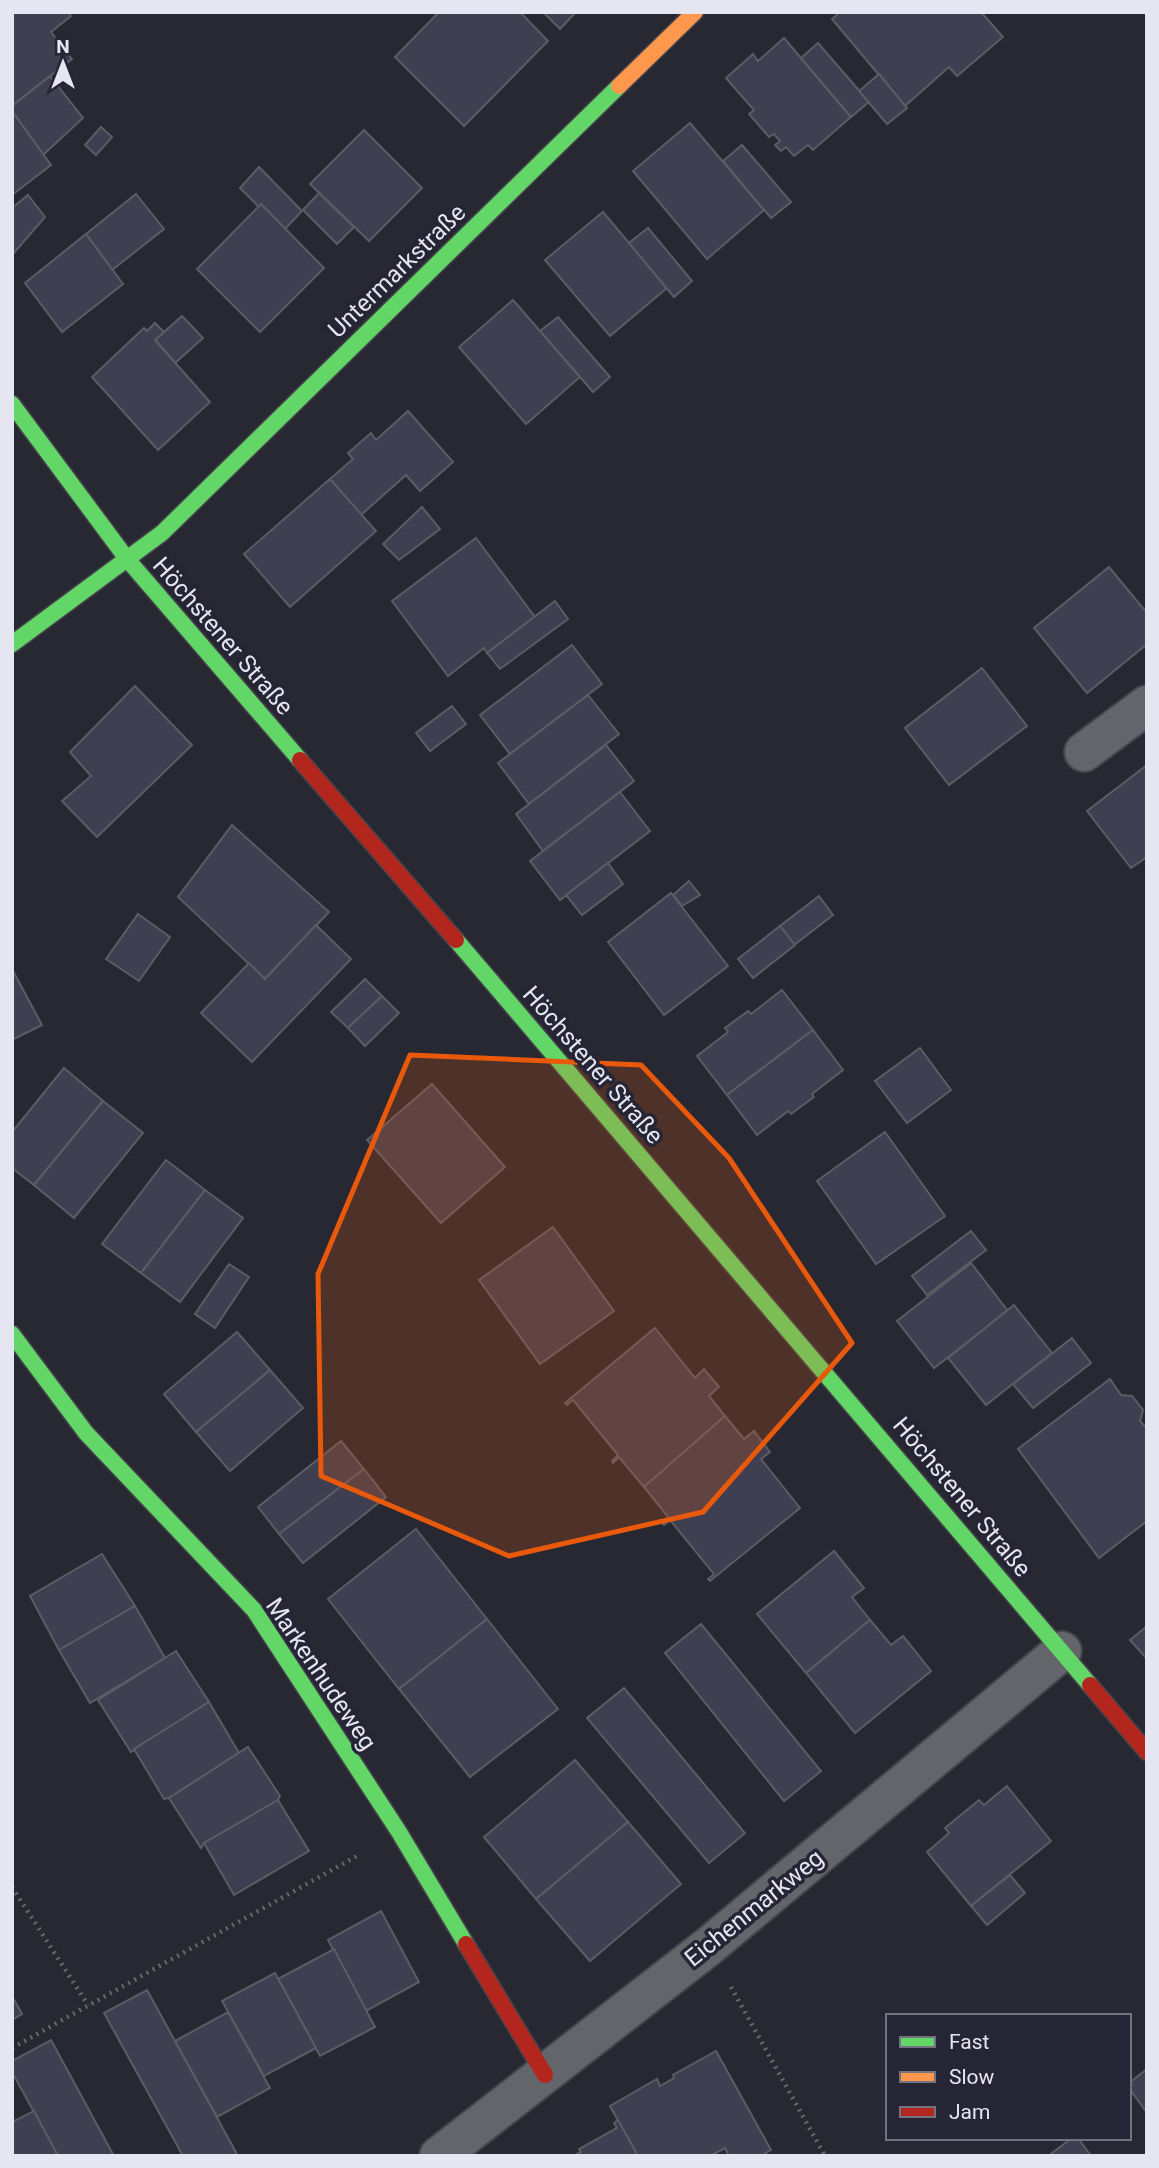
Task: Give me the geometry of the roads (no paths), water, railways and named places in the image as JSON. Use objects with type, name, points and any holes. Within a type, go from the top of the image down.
[{"type":"street","name":"Untermarkstraße","points":[[12,644],[162,533],[695,12]]},
{"type":"street","name":"Höchstener Straße","points":[[12,404],[127,559],[641,1155],[1147,1752]]},
{"type":"street","points":[[1084,752],[1147,705]]},
{"type":"street","name":"Markenhudeweg","points":[[12,1334],[86,1433],[254,1610],[399,1832],[545,2075]]},
{"type":"street","name":"Eichenmarkweg","points":[[439,2156],[709,1947],[1062,1651]]}]
